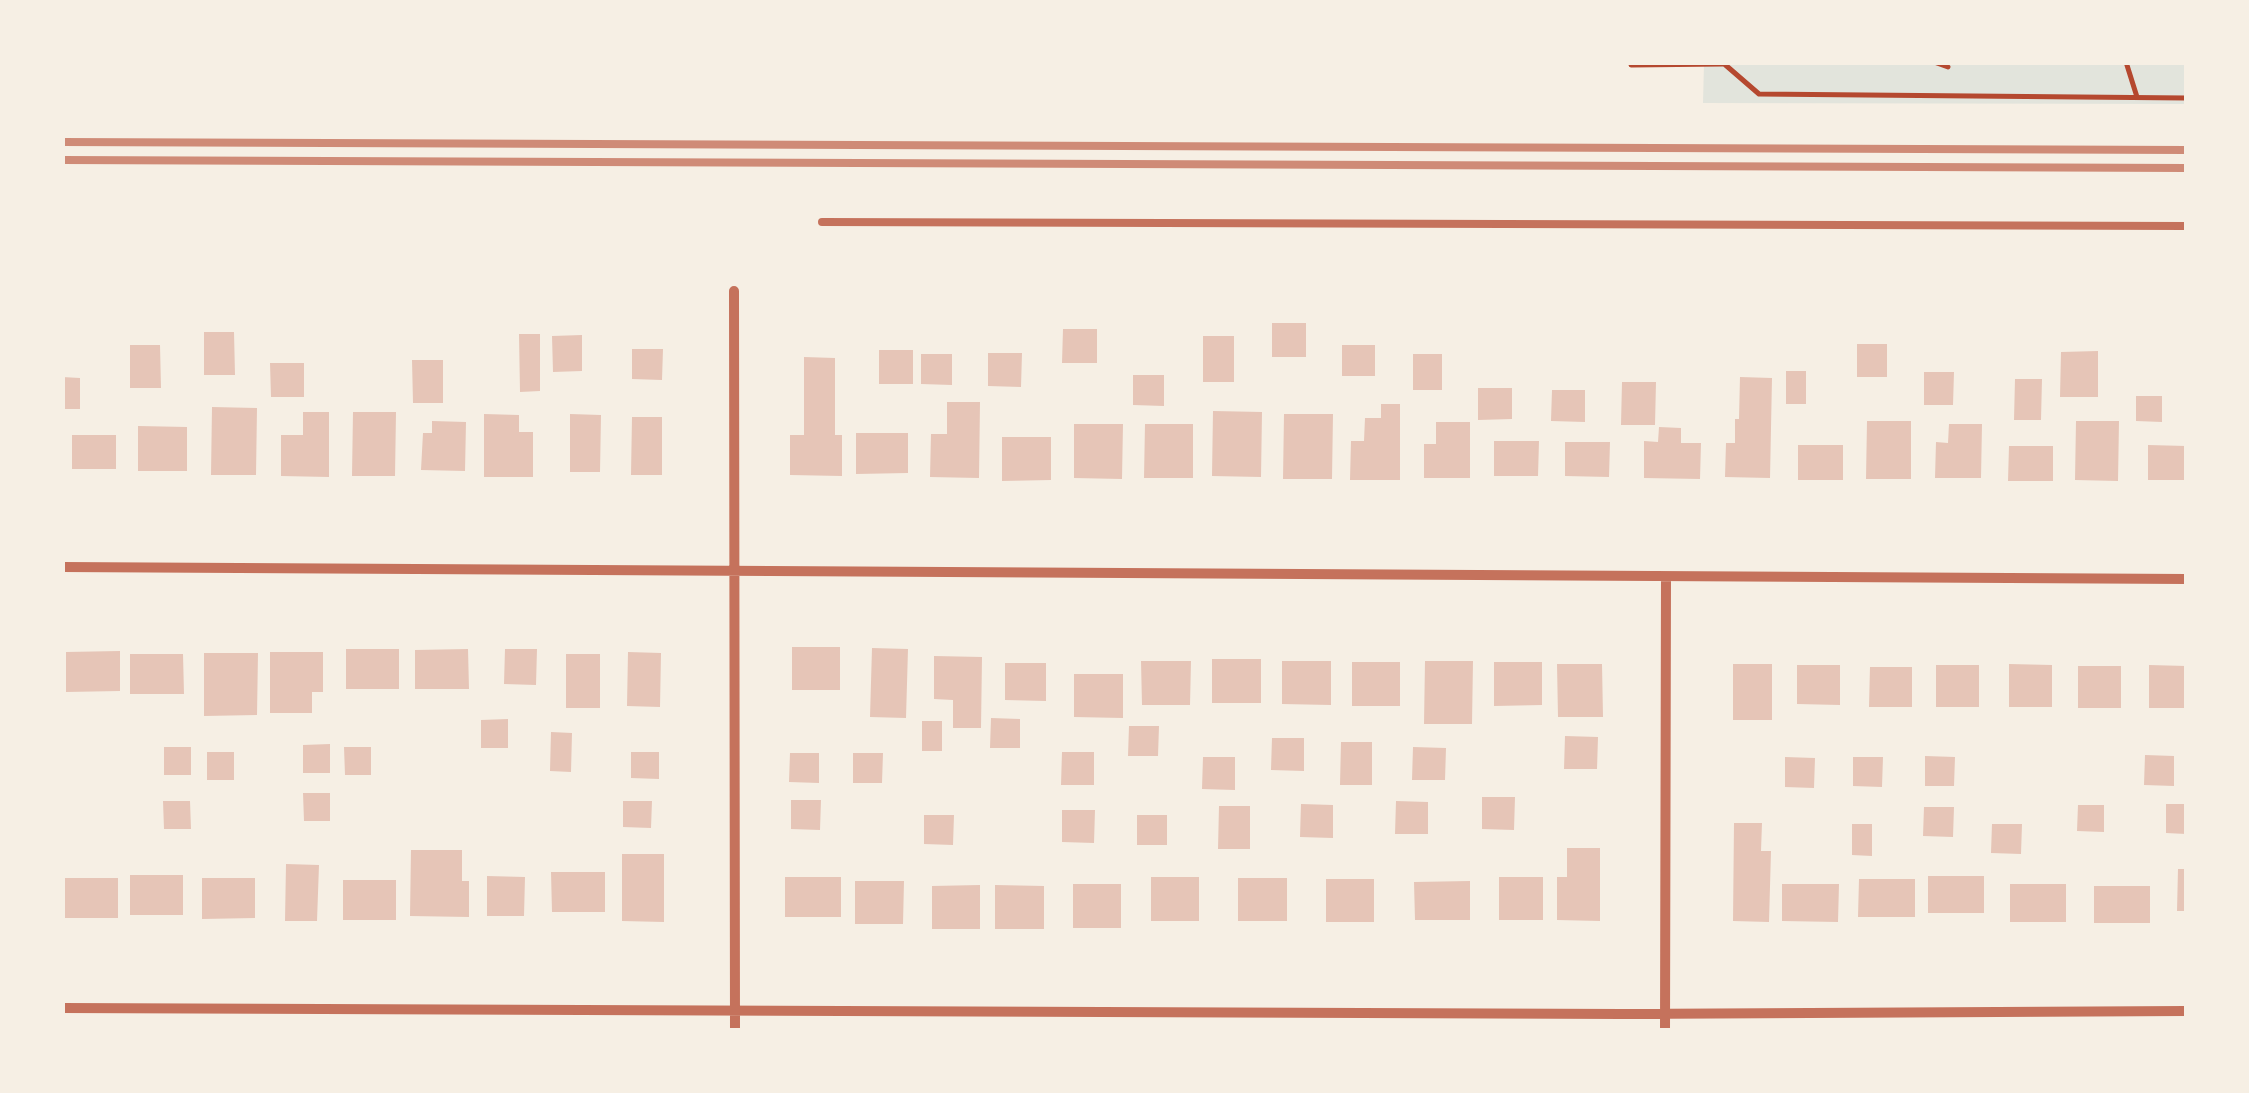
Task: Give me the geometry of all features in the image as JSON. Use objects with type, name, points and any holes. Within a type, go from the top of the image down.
[{"type":"street","points":[[734,291],[735,1030]]},
{"type":"street","points":[[62,567],[732,574],[2186,579]]},
{"type":"street","points":[[1665,1030],[1666,577]]},
{"type":"street","points":[[62,1008],[1665,1014],[2186,1011]]},
{"type":"lane","points":[[822,222],[2186,226]]},
{"type":"path","points":[[1934,62],[1948,67]]},
{"type":"path","points":[[2126,62],[2137,98]]},
{"type":"path","points":[[1631,65],[1722,63],[1759,94],[2186,98]]},
{"type":"shaded area","points":[[1704,63],[2186,63],[2186,104],[1703,103]]},
{"type":"building","points":[[1272,323],[1306,323],[1306,357],[1272,357]]},
{"type":"building","points":[[1063,329],[1097,329],[1097,363],[1062,363]]},
{"type":"building","points":[[204,332],[234,332],[235,375],[204,375]]},
{"type":"building","points":[[519,334],[540,334],[540,391],[520,392]]},
{"type":"building","points":[[582,335],[582,371],[553,372],[552,336]]},
{"type":"building","points":[[1203,336],[1234,336],[1234,382],[1203,382]]},
{"type":"building","points":[[1857,344],[1887,344],[1887,377],[1857,377]]},
{"type":"building","points":[[130,345],[160,345],[161,388],[130,388]]},
{"type":"building","points":[[1342,345],[1375,345],[1375,376],[1342,376]]},
{"type":"building","points":[[632,349],[663,349],[662,380],[632,379]]},
{"type":"building","points":[[879,350],[913,350],[913,384],[879,384]]},
{"type":"building","points":[[2098,351],[2098,397],[2060,397],[2061,352]]},
{"type":"building","points":[[988,353],[1022,353],[1021,387],[988,386]]},
{"type":"building","points":[[921,354],[952,354],[952,385],[921,384]]},
{"type":"building","points":[[1413,354],[1442,354],[1442,390],[1413,390]]},
{"type":"building","points":[[804,357],[835,358],[835,435],[842,435],[842,476],[790,475],[790,435],[804,435]]},
{"type":"building","points":[[412,360],[443,360],[443,403],[413,403]]},
{"type":"building","points":[[270,363],[304,363],[304,397],[271,397]]},
{"type":"building","points":[[1786,371],[1806,371],[1806,404],[1786,404]]},
{"type":"building","points":[[1924,372],[1954,372],[1953,405],[1924,405]]},
{"type":"building","points":[[1133,375],[1164,375],[1164,406],[1133,405]]},
{"type":"building","points":[[62,377],[80,378],[80,409],[62,409]]},
{"type":"building","points":[[1740,377],[1772,378],[1770,478],[1725,477],[1726,443],[1735,443],[1735,419],[1739,419]]},
{"type":"building","points":[[2015,379],[2042,379],[2041,420],[2014,420]]},
{"type":"building","points":[[1622,382],[1656,382],[1655,425],[1621,425]]},
{"type":"building","points":[[1478,388],[1512,388],[1512,419],[1478,420]]},
{"type":"building","points":[[1552,390],[1585,390],[1585,422],[1551,421]]},
{"type":"building","points":[[2136,396],[2162,396],[2162,422],[2136,421]]},
{"type":"building","points":[[947,402],[980,402],[979,478],[930,477],[931,434],[947,434]]},
{"type":"building","points":[[1381,404],[1400,404],[1400,480],[1350,480],[1351,441],[1364,441],[1365,418],[1381,418]]},
{"type":"building","points":[[212,407],[257,408],[256,475],[211,475]]},
{"type":"building","points":[[1213,411],[1262,412],[1261,477],[1212,476]]},
{"type":"building","points":[[303,412],[329,412],[329,477],[281,476],[281,435],[303,435]]},
{"type":"building","points":[[353,412],[396,412],[395,476],[352,476]]},
{"type":"building","points":[[484,414],[519,415],[519,432],[533,432],[533,477],[484,477]]},
{"type":"building","points":[[570,414],[601,415],[600,472],[570,472]]},
{"type":"building","points":[[1284,414],[1333,414],[1332,479],[1283,479]]},
{"type":"building","points":[[632,417],[662,417],[662,475],[631,475]]},
{"type":"building","points":[[432,421],[466,422],[465,471],[421,470],[423,433],[432,433]]},
{"type":"building","points":[[1867,421],[1911,421],[1911,479],[1866,479]]},
{"type":"building","points":[[2076,421],[2119,421],[2118,481],[2075,480]]},
{"type":"building","points":[[1436,422],[1470,422],[1470,478],[1424,478],[1424,444],[1436,444]]},
{"type":"building","points":[[1074,424],[1123,424],[1122,479],[1074,478]]},
{"type":"building","points":[[1145,424],[1193,424],[1193,478],[1144,478]]},
{"type":"building","points":[[1949,424],[1982,424],[1981,478],[1935,478],[1936,442],[1948,443]]},
{"type":"building","points":[[138,426],[187,427],[187,471],[138,471]]},
{"type":"building","points":[[1659,427],[1681,428],[1681,443],[1701,443],[1700,479],[1644,478],[1644,441],[1658,442]]},
{"type":"building","points":[[856,433],[908,433],[908,473],[856,474]]},
{"type":"building","points":[[72,435],[116,435],[116,469],[72,469]]},
{"type":"building","points":[[1002,437],[1051,437],[1051,480],[1002,481]]},
{"type":"building","points":[[1494,441],[1539,441],[1538,476],[1494,476]]},
{"type":"building","points":[[1565,442],[1610,442],[1609,477],[1565,476]]},
{"type":"building","points":[[1798,445],[1843,445],[1843,480],[1798,480]]},
{"type":"building","points":[[2148,445],[2186,446],[2186,480],[2148,480]]},
{"type":"building","points":[[2009,446],[2053,446],[2053,481],[2008,481]]},
{"type":"building","points":[[792,647],[840,647],[840,690],[792,690]]},
{"type":"building","points":[[872,648],[908,649],[906,718],[870,717]]},
{"type":"building","points":[[346,649],[399,649],[399,689],[346,689]]},
{"type":"building","points":[[468,649],[469,689],[415,689],[415,650]]},
{"type":"building","points":[[505,649],[537,649],[536,685],[504,684]]},
{"type":"building","points":[[120,651],[120,691],[66,692],[66,652]]},
{"type":"building","points":[[270,652],[323,652],[323,692],[312,692],[312,713],[270,713]]},
{"type":"building","points":[[628,652],[661,653],[660,707],[627,706]]},
{"type":"building","points":[[204,653],[258,653],[257,715],[204,716]]},
{"type":"building","points":[[130,654],[183,654],[184,694],[130,694]]},
{"type":"building","points":[[566,654],[600,654],[600,708],[566,708]]},
{"type":"building","points":[[934,656],[982,657],[981,728],[953,728],[953,700],[934,699]]},
{"type":"building","points":[[1212,659],[1261,659],[1261,703],[1212,703]]},
{"type":"building","points":[[1141,661],[1191,661],[1190,705],[1142,705]]},
{"type":"building","points":[[1282,661],[1331,661],[1331,705],[1282,704]]},
{"type":"building","points":[[1425,661],[1473,661],[1472,724],[1424,724]]},
{"type":"building","points":[[1352,662],[1400,662],[1400,706],[1352,706]]},
{"type":"building","points":[[1494,662],[1542,662],[1542,705],[1494,706]]},
{"type":"building","points":[[1005,663],[1046,663],[1046,701],[1005,700]]},
{"type":"building","points":[[1557,664],[1602,664],[1603,717],[1558,717]]},
{"type":"building","points":[[1733,664],[1772,664],[1772,720],[1733,720]]},
{"type":"building","points":[[2009,664],[2052,665],[2052,707],[2009,707]]},
{"type":"building","points":[[1797,665],[1840,665],[1840,705],[1797,704]]},
{"type":"building","points":[[1936,665],[1979,665],[1979,707],[1936,707]]},
{"type":"building","points":[[2149,665],[2186,666],[2186,708],[2149,708]]},
{"type":"building","points":[[2078,666],[2121,666],[2121,708],[2078,708]]},
{"type":"building","points":[[1870,667],[1912,667],[1912,707],[1869,707]]},
{"type":"building","points":[[1074,674],[1123,674],[1123,718],[1074,717]]},
{"type":"building","points":[[991,718],[1020,719],[1020,748],[990,748]]},
{"type":"building","points":[[508,719],[508,748],[481,748],[481,720]]},
{"type":"building","points":[[922,721],[942,721],[942,751],[922,751]]},
{"type":"building","points":[[1129,726],[1159,726],[1158,756],[1128,756]]},
{"type":"building","points":[[551,732],[572,733],[571,772],[550,771]]},
{"type":"building","points":[[1565,736],[1598,737],[1597,769],[1564,769]]},
{"type":"building","points":[[1272,738],[1304,738],[1304,771],[1271,770]]},
{"type":"building","points":[[1341,742],[1372,742],[1372,785],[1340,785]]},
{"type":"building","points":[[330,744],[330,773],[303,773],[303,745]]},
{"type":"building","points":[[164,747],[191,747],[191,775],[164,775]]},
{"type":"building","points":[[344,747],[371,747],[371,775],[345,775]]},
{"type":"building","points":[[1413,747],[1446,748],[1445,780],[1412,780]]},
{"type":"building","points":[[207,752],[234,752],[234,780],[207,780]]},
{"type":"building","points":[[631,752],[659,752],[659,779],[631,778]]},
{"type":"building","points":[[1062,752],[1094,752],[1094,785],[1061,785]]},
{"type":"building","points":[[790,753],[819,753],[819,783],[789,782]]},
{"type":"building","points":[[853,753],[883,753],[882,783],[853,783]]},
{"type":"building","points":[[2145,755],[2174,756],[2174,786],[2144,785]]},
{"type":"building","points":[[1925,756],[1955,757],[1954,786],[1925,786]]},
{"type":"building","points":[[1203,757],[1235,757],[1235,790],[1202,789]]},
{"type":"building","points":[[1785,757],[1815,758],[1814,788],[1785,787]]},
{"type":"building","points":[[1853,757],[1883,757],[1882,787],[1853,786]]},
{"type":"building","points":[[303,793],[330,793],[330,821],[304,821]]},
{"type":"building","points":[[1482,797],[1515,797],[1514,830],[1482,829]]},
{"type":"building","points":[[791,800],[821,800],[820,830],[791,829]]},
{"type":"building","points":[[163,801],[190,801],[191,829],[164,829]]},
{"type":"building","points":[[623,801],[652,801],[651,828],[623,827]]},
{"type":"building","points":[[1396,801],[1428,802],[1428,834],[1395,834]]},
{"type":"building","points":[[1301,804],[1333,805],[1333,838],[1300,837]]},
{"type":"building","points":[[2166,804],[2186,804],[2186,834],[2166,833]]},
{"type":"building","points":[[2078,805],[2104,805],[2104,832],[2077,831]]},
{"type":"building","points":[[1219,806],[1250,806],[1250,849],[1218,849]]},
{"type":"building","points":[[1924,807],[1954,807],[1953,837],[1923,836]]},
{"type":"building","points":[[1062,810],[1095,810],[1094,843],[1062,842]]},
{"type":"building","points":[[924,815],[954,815],[953,845],[924,844]]},
{"type":"building","points":[[1137,815],[1167,815],[1167,845],[1137,845]]},
{"type":"building","points":[[1734,823],[1762,823],[1761,851],[1771,851],[1769,922],[1733,921]]},
{"type":"building","points":[[1852,824],[1872,824],[1872,856],[1852,855]]},
{"type":"building","points":[[1992,824],[2022,824],[2021,854],[1991,853]]},
{"type":"building","points":[[1567,848],[1600,848],[1600,921],[1557,920],[1557,877],[1567,877]]},
{"type":"building","points":[[411,850],[462,850],[462,881],[469,881],[469,917],[410,916]]},
{"type":"building","points":[[622,854],[664,854],[664,922],[622,921]]},
{"type":"building","points":[[286,864],[319,865],[317,921],[285,921]]},
{"type":"building","points":[[2178,869],[2186,869],[2186,911],[2177,911]]},
{"type":"building","points":[[551,872],[605,872],[605,912],[552,912]]},
{"type":"building","points":[[130,875],[183,875],[183,915],[130,915]]},
{"type":"building","points":[[487,876],[525,877],[524,916],[487,916]]},
{"type":"building","points":[[1928,876],[1984,876],[1984,913],[1928,913]]},
{"type":"building","points":[[785,877],[841,877],[841,917],[785,917]]},
{"type":"building","points":[[1151,877],[1199,877],[1199,921],[1151,921]]},
{"type":"building","points":[[1499,877],[1543,877],[1543,920],[1499,920]]},
{"type":"building","points":[[65,878],[118,878],[118,918],[65,918]]},
{"type":"building","points":[[202,878],[255,878],[255,918],[202,919]]},
{"type":"building","points":[[1238,878],[1287,878],[1287,921],[1238,921]]},
{"type":"building","points":[[1326,879],[1374,879],[1374,922],[1326,922]]},
{"type":"building","points":[[1859,879],[1915,879],[1915,917],[1858,917]]},
{"type":"building","points":[[343,880],[396,880],[396,920],[343,920]]},
{"type":"building","points":[[855,881],[904,881],[903,924],[855,924]]},
{"type":"building","points":[[1470,881],[1470,920],[1415,920],[1414,882]]},
{"type":"building","points":[[1073,884],[1121,884],[1121,928],[1073,928]]},
{"type":"building","points":[[1782,884],[1839,884],[1838,922],[1782,921]]},
{"type":"building","points":[[2010,884],[2066,884],[2066,922],[2010,922]]},
{"type":"building","points":[[980,885],[980,929],[932,929],[932,886]]},
{"type":"building","points":[[995,885],[1044,886],[1044,929],[995,929]]},
{"type":"building","points":[[2094,886],[2150,886],[2150,923],[2094,923]]},
{"type":"railway","points":[[62,142],[2186,150]]},
{"type":"railway","points":[[62,160],[2186,168]]}]
